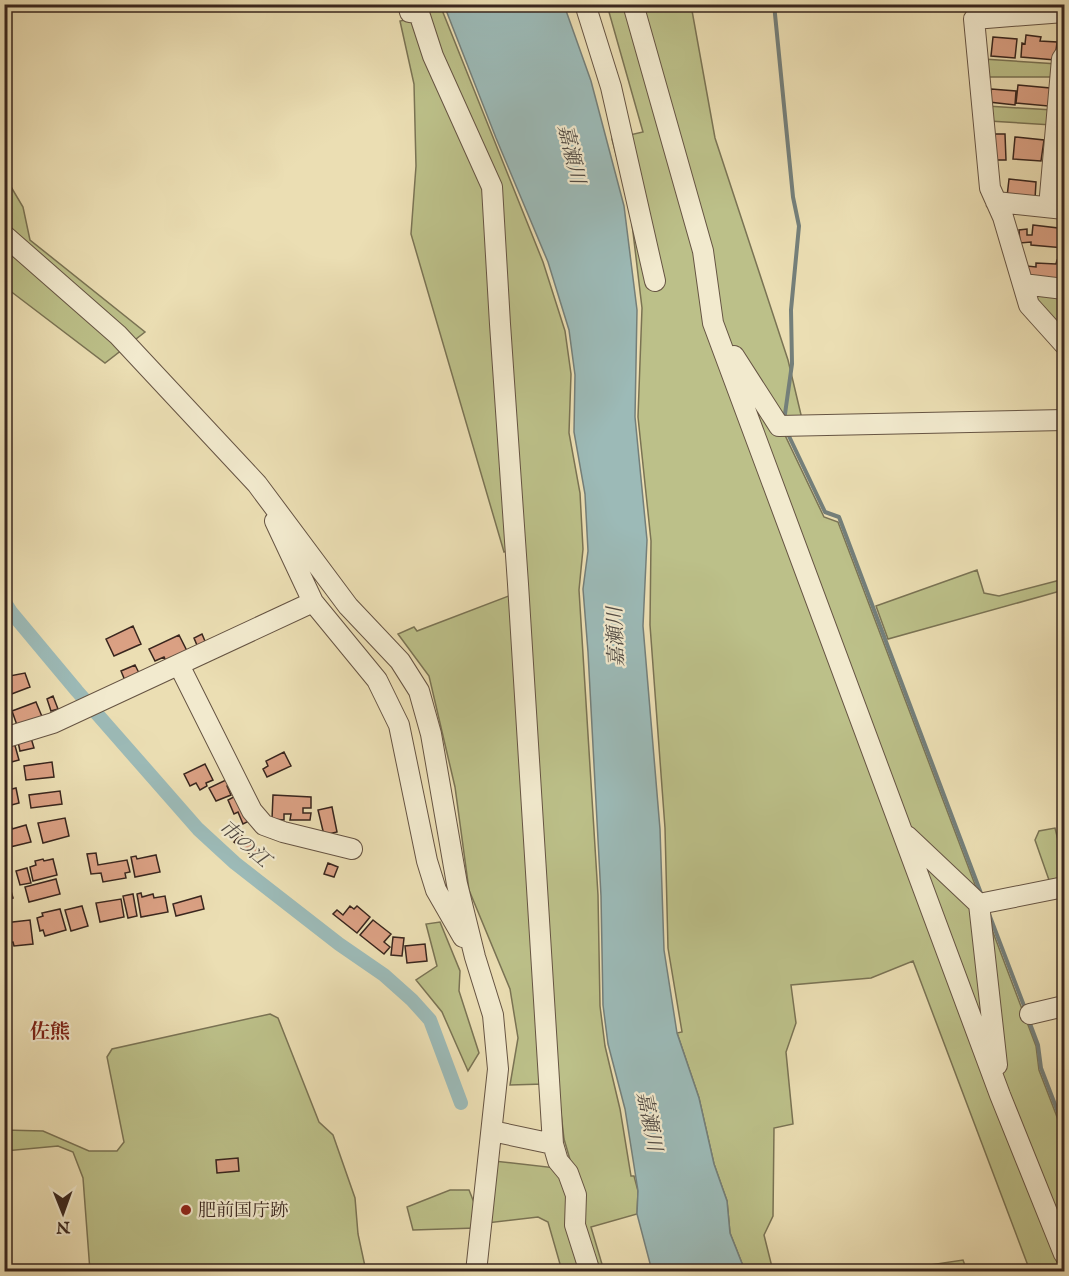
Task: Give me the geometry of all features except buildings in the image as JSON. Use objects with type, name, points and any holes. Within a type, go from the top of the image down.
[{"type":"street","points":[[408,4],[410,12],[419,13],[433,56],[492,187],[553,1144],[558,1161],[567,1173],[576,1195],[575,1225],[590,1272]]},
{"type":"street","points":[[585,4],[610,87],[655,281]]},
{"type":"street","points":[[633,4],[703,251],[713,323],[1000,1095],[1065,1254]]},
{"type":"street","points":[[1064,13],[974,19],[990,188],[1029,305],[1065,344]]},
{"type":"street","points":[[996,202],[1057,208],[1062,59],[1065,56]]},
{"type":"street","points":[[4,235],[118,335],[257,484],[348,606],[400,661],[419,691],[431,734],[457,884],[493,1015],[498,1069],[476,1272]]},
{"type":"street","points":[[1023,284],[1065,288]]},
{"type":"street","points":[[713,323],[779,426],[1065,420]]},
{"type":"street","points":[[257,484],[313,602],[376,680],[399,725],[427,861],[436,890],[476,957]]},
{"type":"street","points":[[4,738],[53,723],[313,602]]},
{"type":"street","points":[[179,665],[252,811],[264,825],[352,849]]},
{"type":"street","points":[[903,832],[984,903],[1000,1095]]},
{"type":"street","points":[[984,903],[1065,887]]},
{"type":"street","points":[[1030,1014],[1065,1006]]},
{"type":"street","points":[[492,1131],[553,1144]]},
{"type":"green space","points":[[412,5],[440,5],[543,262],[565,331],[571,374],[569,433],[580,493],[583,549],[579,590],[598,895],[600,1006],[605,1046],[620,1109],[631,1176],[634,1176],[638,1191],[637,1214],[591,1227],[604,1271],[562,1271],[548,1222],[538,1217],[487,1223],[494,1161],[573,1170],[564,1139],[551,1025],[512,549],[504,552],[411,234],[416,166],[414,84],[400,21],[415,18]]},
{"type":"green space","points":[[607,5],[691,5],[715,138],[788,360],[802,419],[783,431],[824,517],[838,522],[1036,1046],[1039,1070],[1064,1135],[1064,1271],[1030,1271],[913,961],[871,978],[791,985],[796,1023],[786,1052],[793,1124],[774,1128],[773,1216],[764,1235],[773,1271],[745,1271],[730,1233],[727,1201],[714,1164],[699,1098],[677,1033],[682,1032],[668,948],[665,828],[650,625],[651,541],[638,417],[642,308],[630,207],[612,139],[643,132]]},
{"type":"green space","points":[[983,59],[1058,64],[1056,77],[984,77]]},
{"type":"green space","points":[[987,106],[1053,110],[1052,125],[989,121]]},
{"type":"green space","points":[[4,175],[23,207],[30,240],[145,332],[105,363],[5,287]]},
{"type":"green space","points":[[1036,291],[1059,294],[1058,331],[1034,299]]},
{"type":"green space","points":[[977,570],[984,593],[999,596],[1064,579],[1064,590],[888,639],[876,606]]},
{"type":"green space","points":[[514,594],[544,1084],[510,1085],[518,1038],[510,989],[469,890],[455,787],[429,676],[398,634],[414,627],[417,631]]},
{"type":"green space","points":[[1055,828],[1064,864],[1064,880],[1050,883],[1035,840],[1039,831]]},
{"type":"green space","points":[[440,922],[460,971],[459,991],[479,1053],[468,1071],[442,1012],[416,980],[437,966],[426,924]]},
{"type":"green space","points":[[270,1014],[278,1018],[319,1122],[333,1135],[355,1198],[358,1234],[366,1271],[90,1271],[83,1178],[73,1152],[58,1146],[5,1151],[5,1130],[43,1131],[89,1151],[117,1151],[124,1142],[107,1057],[112,1049]]},
{"type":"green space","points":[[450,1190],[469,1190],[477,1210],[476,1228],[413,1230],[407,1207]]},
{"type":"green space","points":[[963,1260],[967,1271],[897,1271],[897,1270]]},
{"type":"water","name":"嘉瀬川","points":[[444,5],[564,5],[591,81],[624,206],[637,310],[635,417],[647,540],[643,626],[660,829],[664,950],[677,1033],[699,1098],[714,1164],[727,1201],[730,1233],[745,1271],[652,1271],[637,1214],[638,1191],[625,1109],[608,1044],[603,1005],[601,896],[583,589],[588,551],[585,494],[574,432],[575,375],[569,330],[548,262]]},
{"type":"waterway","points":[[774,4],[793,197],[799,226],[791,310],[792,364],[784,421]]},
{"type":"waterway","points":[[787,432],[825,512],[839,517],[982,896]]},
{"type":"waterway","name":"市の江","points":[[4,601],[77,691],[198,829],[235,863],[339,944],[384,975],[412,1000],[430,1020],[461,1103]]},
{"type":"waterway","points":[[989,914],[1026,1011]]},
{"type":"waterway","points":[[1029,1021],[1038,1045],[1041,1068],[1064,1128]]},
{"type":"place","name":"肥前国庁跡","points":[[186,1210]]},
{"type":"district","name":"佐熊","points":[[50,1031]]}]
